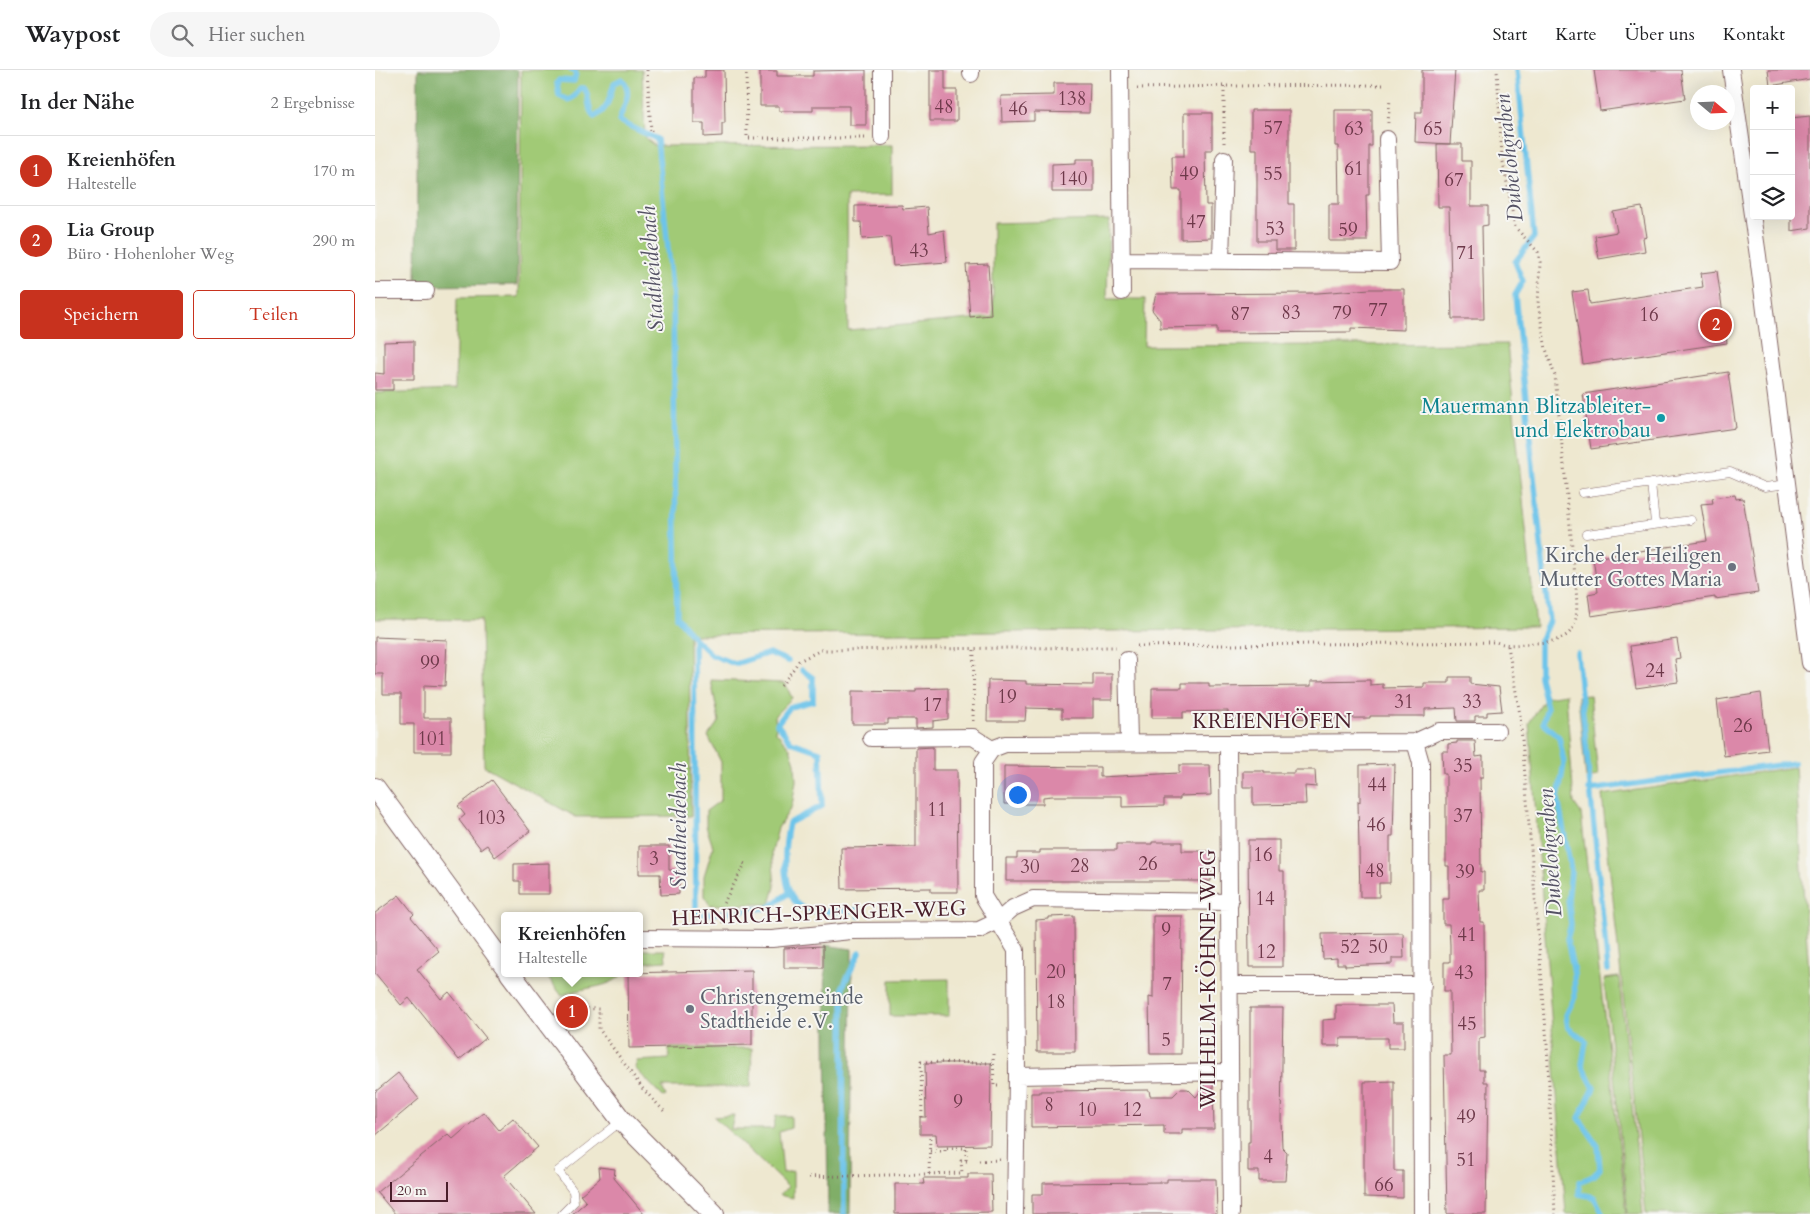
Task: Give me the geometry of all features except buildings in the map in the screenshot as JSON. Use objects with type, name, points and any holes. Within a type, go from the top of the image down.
[{"type":"street","points":[[882,70],[882,138]]},
{"type":"street","points":[[1120,70],[1122,292]]},
{"type":"street","points":[[1731,70],[1788,484],[1810,663]]},
{"type":"street","points":[[1121,260],[1390,262],[1387,139]]},
{"type":"street","points":[[1221,260],[1224,159]]},
{"type":"street","points":[[375,291],[426,291]]},
{"type":"street","points":[[1127,653],[1129,742]]},
{"type":"street","name":"KREIENHÖFEN","points":[[991,749],[1005,744],[1415,742],[1439,731],[1497,731]]},
{"type":"street","points":[[871,738],[973,737],[991,749],[983,762],[983,896],[1015,950],[1017,1076],[1015,1214]]},
{"type":"street","points":[[1415,742],[1421,763],[1423,985],[1422,1214]]},
{"type":"street","name":"WILHELM-KÖHNE-WEG","points":[[1228,744],[1231,1214]]},
{"type":"street","points":[[375,788],[498,945]]},
{"type":"street","points":[[998,921],[1013,908],[1033,900],[1230,902]]},
{"type":"street","name":"HEINRICH-SPRENGER-WEG","points":[[643,938],[772,938],[851,931],[979,930],[998,921]]},
{"type":"street","points":[[513,977],[622,1121],[715,1214]]},
{"type":"street","points":[[1230,985],[1423,985]]},
{"type":"street","points":[[1017,1076],[1230,1072]]},
{"type":"lane","points":[[1582,492],[1730,472],[1765,487],[1788,484]]},
{"type":"lane","points":[[1651,483],[1655,523]]},
{"type":"lane","points":[[1585,534],[1655,523],[1691,520]]},
{"type":"lane","points":[[562,1214],[574,1202],[573,1191],[557,1171],[622,1121]]},
{"type":"path","points":[[647,70],[651,131]]},
{"type":"path","points":[[746,70],[747,138],[882,138]]},
{"type":"path","points":[[781,686],[799,661],[821,650],[974,648],[1127,653],[1496,642],[1508,646],[1556,642],[1567,635],[1573,626],[1577,612],[1555,376],[1542,329],[1538,304],[1540,262],[1538,252],[1515,227],[1502,156],[1497,70]]},
{"type":"path","points":[[1120,89],[1385,85]]},
{"type":"path","points":[[1224,86],[1224,159]]},
{"type":"path","points":[[1387,139],[1390,99]]},
{"type":"path","points":[[1508,646],[1520,715],[1547,1043],[1555,1214]]},
{"type":"path","points":[[973,737],[974,648]]},
{"type":"path","points":[[723,921],[723,904],[745,864],[741,862]]},
{"type":"path","points":[[551,1028],[580,1008],[599,1009],[599,1029],[643,1089],[664,1111]]},
{"type":"path","points":[[922,1117],[921,1062],[993,1063]]},
{"type":"path","points":[[929,1174],[930,1134]]},
{"type":"path","points":[[809,1177],[962,1173],[961,1161],[967,1161],[966,1148],[945,1148],[945,1151],[930,1151]]},
{"type":"green space","points":[[418,70],[518,70],[517,285],[416,286]]},
{"type":"green space","points":[[521,70],[642,70],[645,138],[655,146],[892,145],[892,195],[847,196],[848,330],[993,317],[993,223],[1109,220],[1107,299],[1145,299],[1144,346],[1507,344],[1536,627],[689,635],[691,816],[576,817],[484,766],[481,620],[375,619],[375,393],[455,390],[457,298],[519,297]]},
{"type":"green space","points":[[711,680],[785,683],[792,698],[775,715],[776,732],[790,748],[795,763],[796,781],[792,806],[778,828],[772,852],[775,887],[770,904],[710,905],[704,896],[704,876],[713,847],[706,826],[706,811],[721,800],[721,762],[708,736],[719,721]]},
{"type":"green space","points":[[1566,694],[1574,803],[1581,813],[1627,1214],[1566,1214],[1529,723],[1546,697]]},
{"type":"green space","points":[[1590,695],[1598,776],[1586,778],[1578,696]]},
{"type":"green space","points":[[1795,767],[1810,988],[1810,1214],[1646,1214],[1602,795]]},
{"type":"green space","points":[[825,945],[852,949],[850,1214],[828,1214]]},
{"type":"green space","points":[[643,950],[665,950],[666,961],[643,963]]},
{"type":"green space","points":[[548,977],[618,977],[603,985],[562,996]]},
{"type":"green space","points":[[1619,977],[1643,1214],[1628,1214],[1604,979]]},
{"type":"green space","points":[[949,979],[949,1016],[890,1016],[890,980]]},
{"type":"green space","points":[[669,1048],[752,1048],[751,1087],[662,1087],[666,1096],[663,1097],[635,1068],[637,1061],[669,1059]]},
{"type":"green space","points":[[734,1115],[731,1129],[773,1129],[776,1116],[791,1116],[791,1128],[779,1132],[783,1173],[793,1171],[793,1198],[779,1195],[788,1187],[714,1117]]},
{"type":"waterway","name":"Stadtheidebach","points":[[571,70],[576,73],[574,81],[559,80],[557,83],[559,96],[568,100],[574,97],[580,88],[584,88],[594,117],[606,107],[614,83],[622,79],[627,90],[627,100],[619,121],[657,139],[673,298],[677,617],[694,638],[696,915],[768,908],[790,892]]},
{"type":"waterway","name":"Dubelohgraben","points":[[1517,70],[1534,237],[1515,262],[1523,281],[1515,295],[1549,621],[1540,641],[1540,677],[1547,708],[1543,723],[1559,737],[1564,763],[1558,799],[1571,871],[1568,900],[1571,924],[1567,939],[1574,973],[1575,997],[1566,1015],[1568,1028],[1586,1041],[1582,1065],[1594,1088],[1579,1118],[1598,1146],[1600,1169],[1593,1176],[1579,1182],[1579,1194],[1594,1197],[1603,1214]]},
{"type":"waterway","name":"Stadtheidebach","points":[[694,638],[712,655],[735,664],[769,653],[788,661]]},
{"type":"waterway","name":"Dubelohgraben","points":[[1577,653],[1608,970]]},
{"type":"waterway","name":"Stadtheidebach","points":[[802,670],[813,678],[813,701],[790,707],[777,724],[791,742],[820,752],[822,806],[789,823],[785,860],[785,874],[788,887],[793,899],[801,907],[818,912],[859,910],[859,916]]},
{"type":"waterway","points":[[1589,790],[1794,763]]},
{"type":"waterway","name":"Stadtheidebach","points":[[844,1214],[843,986],[860,952]]},
{"type":"place","name":"Lia Group","points":[[1716,325]]},
{"type":"place","name":"Mauermann Blitzableiter- und Elektrobau","points":[[1661,418]]},
{"type":"place","name":"Kirche der Heiligen Mutter Gottes Maria","points":[[1732,567]]},
{"type":"place","name":"Christengemeinde Stadtheide e.V.","points":[[690,1009]]},
{"type":"place","name":"Kreienhöfen","points":[[572,1012]]}]
